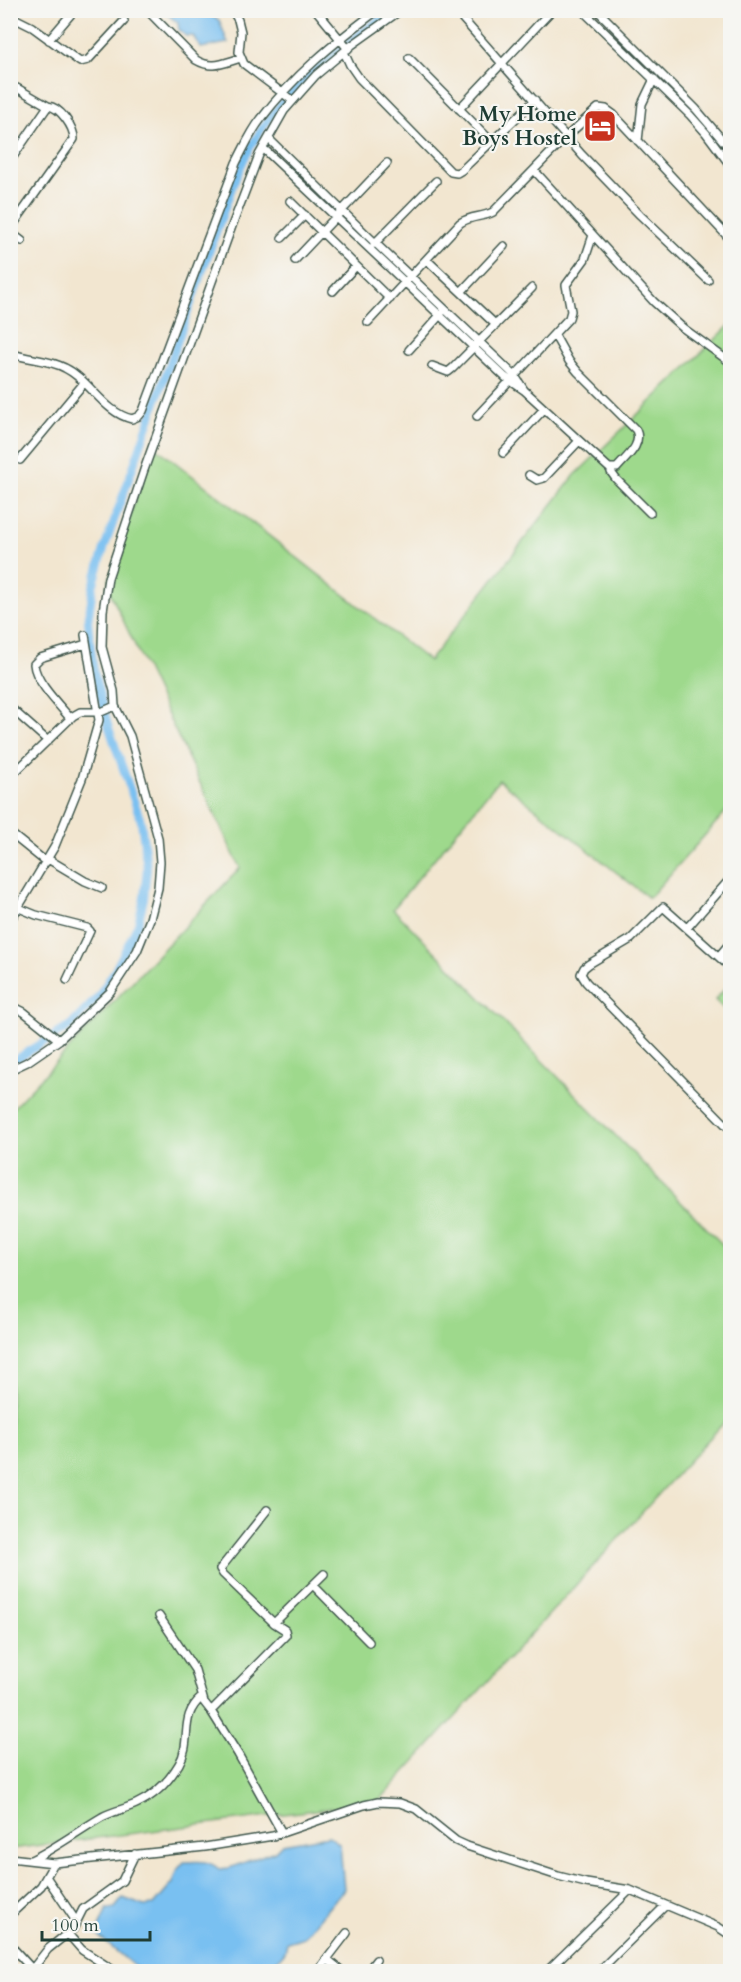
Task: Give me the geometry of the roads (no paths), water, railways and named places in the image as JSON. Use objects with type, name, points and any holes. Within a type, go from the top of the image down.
[{"type":"street","points":[[16,10],[11,16],[32,27],[73,59],[84,62],[124,21]]},
{"type":"street","points":[[147,10],[196,60],[206,65],[215,65],[241,58]]},
{"type":"street","points":[[232,10],[241,32],[241,58],[244,64],[287,97]]},
{"type":"street","points":[[316,10],[344,46],[350,65],[359,78],[451,172],[462,170],[535,100]]},
{"type":"street","points":[[10,353],[44,360],[65,368],[128,418],[136,418],[143,411],[236,163],[260,120],[316,75],[378,10]]},
{"type":"street","points":[[10,1070],[27,1062],[110,992],[137,951],[150,919],[158,888],[160,862],[158,838],[130,736],[115,706],[114,692],[102,647],[103,611],[108,578],[144,470],[232,226],[263,148],[287,97],[311,64],[401,10]]},
{"type":"street","points":[[455,10],[640,215],[708,280]]},
{"type":"street","points":[[459,109],[552,10]]},
{"type":"street","points":[[582,10],[706,133],[730,165]]},
{"type":"street","points":[[597,10],[696,109],[730,149]]},
{"type":"street","points":[[49,40],[72,14]]},
{"type":"street","points":[[409,57],[492,142]]},
{"type":"street","points":[[638,141],[642,104],[654,79]]},
{"type":"street","points":[[10,89],[17,88],[55,108],[72,128],[74,139],[10,231],[22,241]]},
{"type":"street","points":[[10,161],[48,106]]},
{"type":"street","points":[[368,322],[460,223],[471,216],[482,216],[493,212],[567,136],[598,108],[606,109],[614,114],[730,239]]},
{"type":"street","points":[[268,139],[405,283],[442,312]]},
{"type":"street","points":[[263,148],[338,213]]},
{"type":"street","points":[[295,260],[387,163]]},
{"type":"street","points":[[534,170],[667,314],[730,362]]},
{"type":"street","points":[[372,246],[436,181]]},
{"type":"street","points":[[290,201],[390,299]]},
{"type":"street","points":[[282,238],[305,215]]},
{"type":"street","points":[[477,416],[569,318],[571,311],[566,285],[585,259],[593,235]]},
{"type":"street","points":[[372,246],[411,277],[442,312],[604,465],[612,469],[617,468],[638,443],[639,437],[636,430],[578,372],[554,334]]},
{"type":"street","points":[[461,292],[504,246]]},
{"type":"street","points":[[427,260],[496,325]]},
{"type":"street","points":[[333,291],[356,266]]},
{"type":"street","points":[[432,366],[448,372],[532,288]]},
{"type":"street","points":[[409,350],[442,312]]},
{"type":"street","points":[[20,460],[84,382]]},
{"type":"street","points":[[503,453],[544,409]]},
{"type":"street","points":[[529,475],[537,480],[544,478],[579,441]]},
{"type":"street","points":[[612,469],[611,472],[616,479],[650,513]]},
{"type":"street","points":[[67,980],[90,931],[87,928],[36,915],[14,914],[55,846],[82,779],[102,711],[85,635]]},
{"type":"street","points":[[70,718],[44,686],[34,664],[40,658],[86,644]]},
{"type":"street","points":[[10,777],[70,718],[80,712],[102,711],[115,706]]},
{"type":"street","points":[[12,709],[48,741]]},
{"type":"street","points":[[10,833],[47,860],[102,888]]},
{"type":"street","points":[[687,928],[730,879]]},
{"type":"street","points":[[727,1126],[586,982],[581,974],[589,964],[631,939],[663,907],[730,967]]},
{"type":"street","points":[[718,956],[730,943]]},
{"type":"street","points":[[10,1005],[24,1012],[55,1037]]},
{"type":"street","points":[[211,1711],[284,1639],[285,1630],[274,1623],[222,1574],[220,1569],[267,1510]]},
{"type":"street","points":[[274,1623],[324,1574]]},
{"type":"street","points":[[313,1585],[369,1642]]},
{"type":"street","points":[[159,1616],[195,1670],[202,1697],[238,1754],[282,1833]]},
{"type":"street","points":[[30,1860],[103,1817],[146,1799],[158,1789],[181,1762],[186,1746],[189,1714],[195,1703],[202,1697]]},
{"type":"street","points":[[10,1858],[54,1863],[205,1848],[262,1839],[364,1805],[378,1802],[400,1803],[416,1809],[467,1846],[558,1876],[630,1890],[718,1927],[730,1935]]},
{"type":"street","points":[[10,1945],[31,1970],[48,1949],[68,1934],[83,1909],[122,1881],[135,1854]]},
{"type":"street","points":[[10,1915],[47,1878],[54,1863]]},
{"type":"street","points":[[47,1878],[76,1921]]},
{"type":"street","points":[[546,1971],[630,1890]]},
{"type":"street","points":[[598,1971],[665,1906]]},
{"type":"street","points":[[317,1971],[347,1933]]},
{"type":"street","points":[[68,1934],[82,1950],[116,1971]]},
{"type":"street","points":[[327,1959],[343,1971]]},
{"type":"street","points":[[367,1971],[376,1960]]},
{"type":"water","points":[[163,11],[201,11],[219,20],[228,43],[201,48],[193,36],[186,36],[179,30],[178,23]]},
{"type":"water","points":[[329,1836],[340,1845],[344,1889],[304,1937],[287,1942],[285,1952],[268,1971],[170,1972],[167,1969],[140,1971],[96,1934],[107,1909],[114,1909],[123,1898],[144,1906],[154,1905],[173,1883],[178,1869],[184,1862],[203,1862],[219,1869],[229,1868],[275,1851],[282,1844]]},
{"type":"waterway","points":[[10,1063],[70,1026],[98,997],[115,970],[138,924],[147,868],[141,821],[108,725],[94,672],[88,621],[93,587],[104,549],[233,185],[253,143],[281,104],[315,69],[392,10]]},
{"type":"place","name":"My Home Boys Hostel","points":[[600,126]]}]
